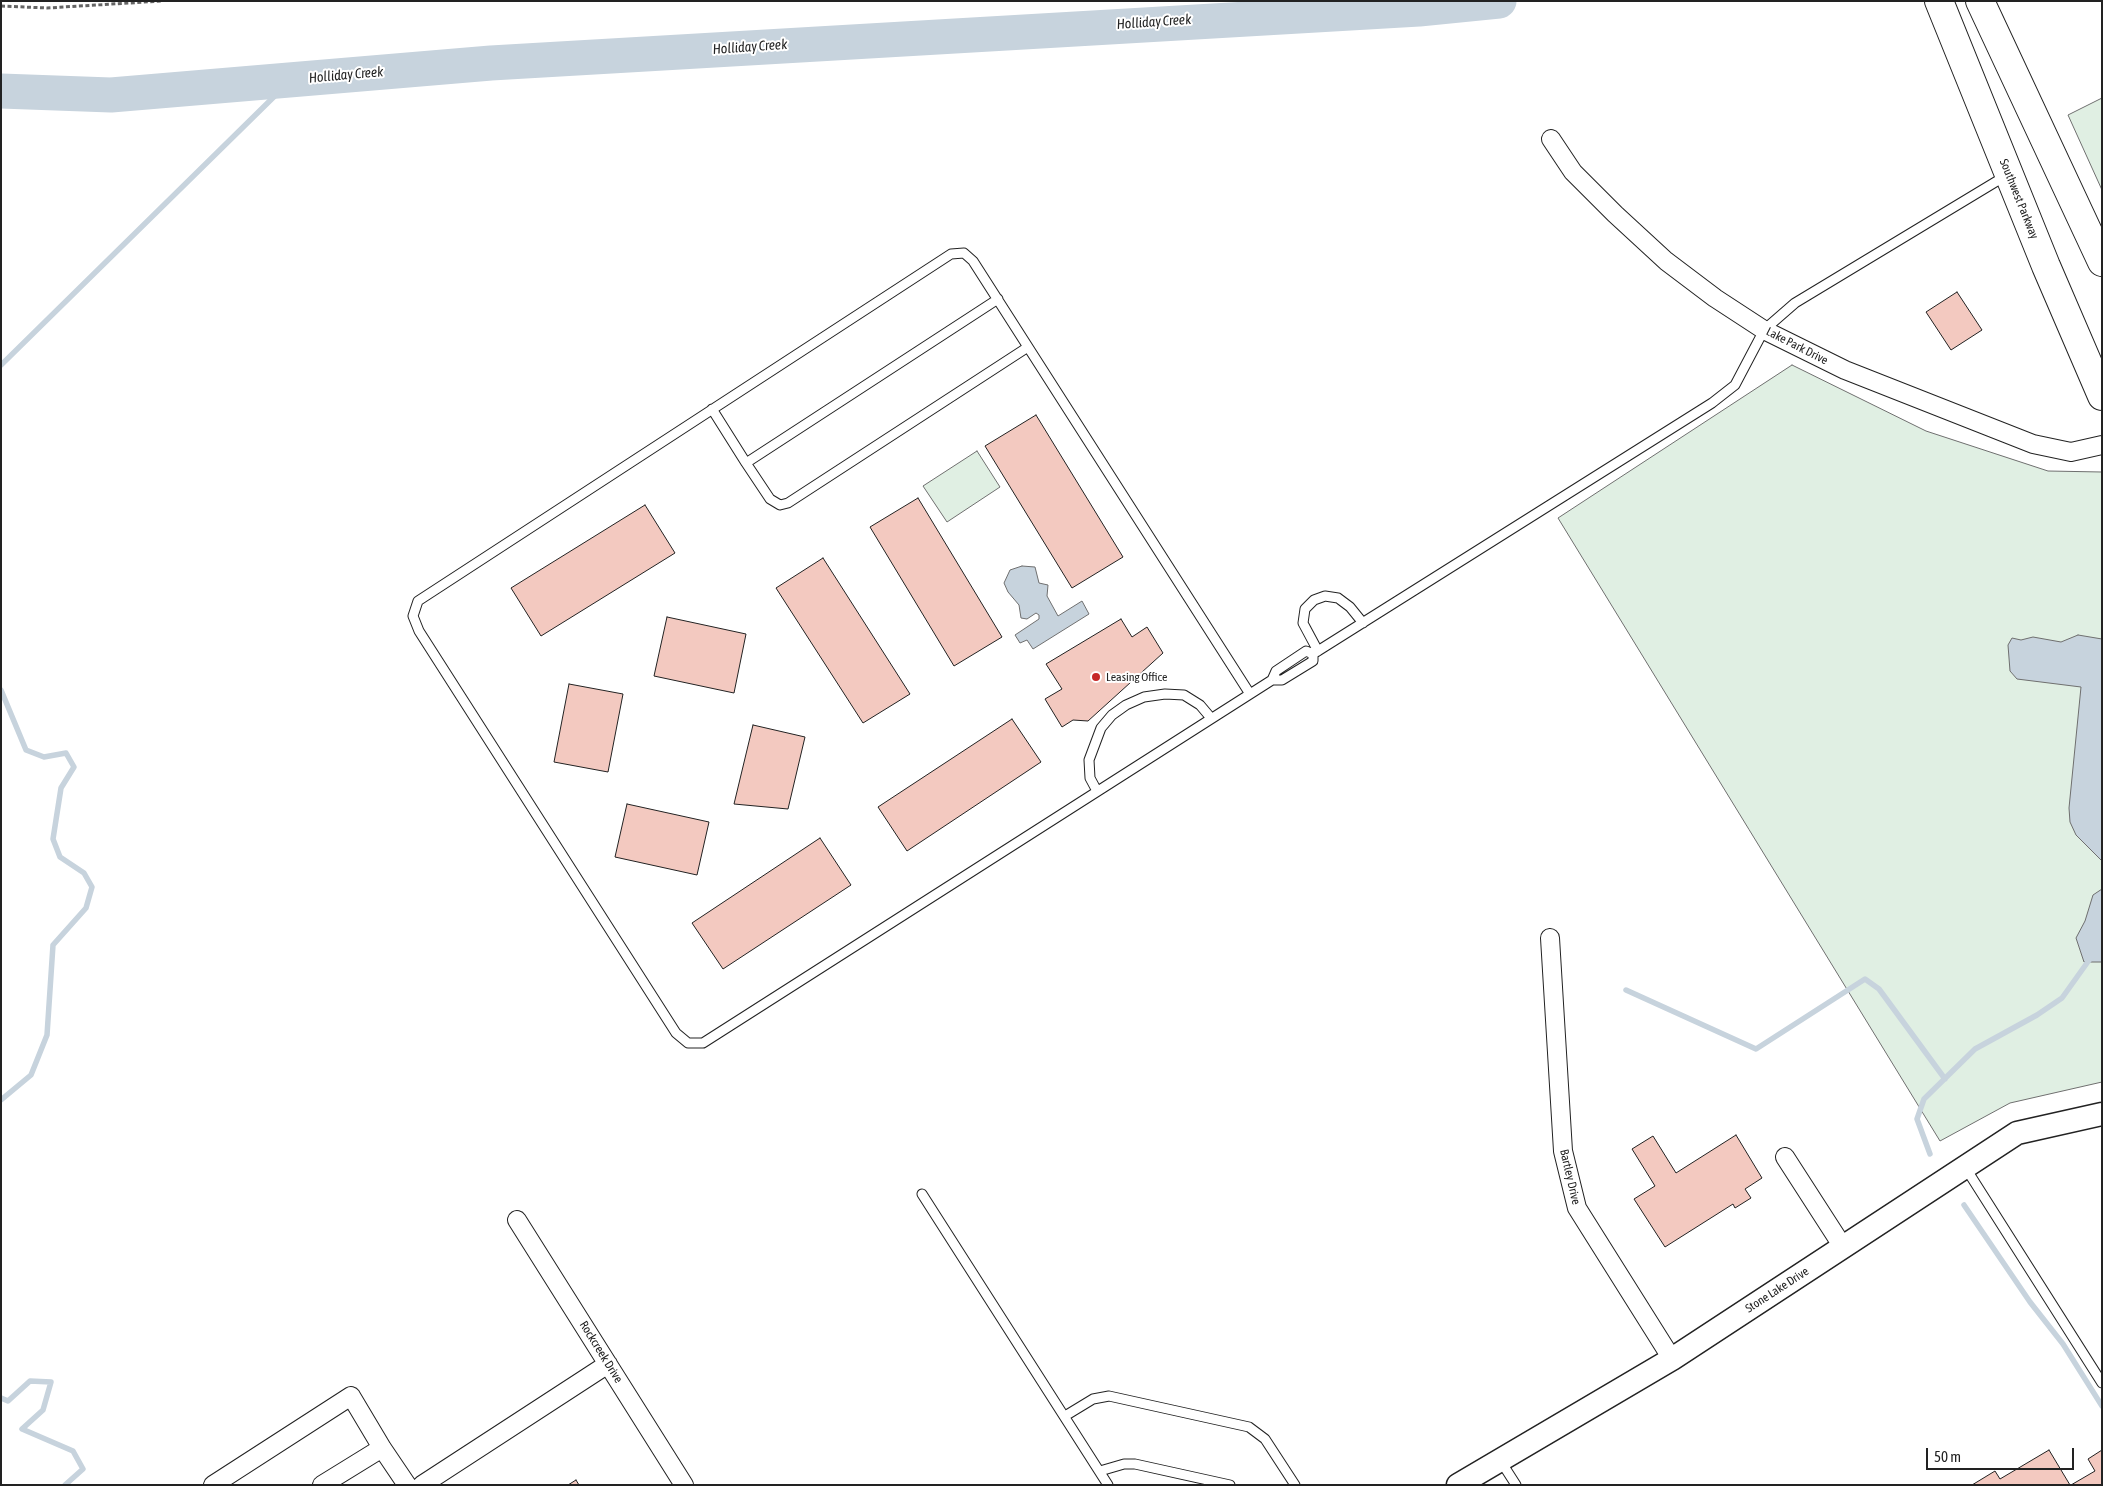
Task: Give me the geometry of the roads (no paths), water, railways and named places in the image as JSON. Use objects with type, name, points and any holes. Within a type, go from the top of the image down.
[{"type":"main road","name":"Southwest Parkway","points":[[1939,1],[2046,266],[2102,396]]},
{"type":"main road","points":[[1980,1],[1994,35],[2102,262]]},
{"type":"street","name":"Lake Park Drive","points":[[1551,139],[1573,172],[1666,261],[1715,298],[1764,330],[1845,370],[2033,444],[2071,452],[2102,445]]},
{"type":"street","name":"Bartley Drive","points":[[1550,938],[1563,1151],[1577,1208],[1672,1359]]},
{"type":"street","name":"Stone Lake Drive","points":[[1458,1485],[1672,1359],[2016,1133],[2102,1114]]},
{"type":"street","points":[[1785,1157],[1844,1246]]},
{"type":"street","name":"Rockcreek Drive","points":[[517,1220],[684,1485]]},
{"type":"street","points":[[422,1485],[608,1364]]},
{"type":"street","points":[[213,1485],[350,1396],[407,1485]]},
{"type":"street","points":[[322,1485],[382,1448]]},
{"type":"lane","points":[[1250,694],[998,299],[973,261],[964,253],[951,254],[418,602],[413,616],[424,640],[676,1033],[688,1043],[703,1043],[1211,718],[1250,694],[1272,680],[1282,680],[1312,661],[1316,653],[1362,623],[1712,403],[1735,385],[1764,330],[1795,303],[2010,174]]},
{"type":"lane","points":[[746,463],[998,299]]},
{"type":"lane","points":[[712,409],[770,499],[780,505],[788,503],[1028,347]]},
{"type":"lane","points":[[1316,653],[1303,622],[1305,609],[1314,600],[1325,596],[1338,598],[1350,607],[1362,623]]},
{"type":"lane","points":[[1097,791],[1090,778],[1089,760],[1101,728],[1112,715],[1126,705],[1144,697],[1165,694],[1184,695],[1200,705],[1211,718]]},
{"type":"lane","points":[[1965,1167],[2102,1382]]},
{"type":"lane","points":[[922,1194],[1108,1485]]},
{"type":"lane","points":[[1065,1416],[1093,1399],[1109,1396],[1249,1427],[1264,1438],[1295,1485]]},
{"type":"lane","points":[[1500,1460],[1516,1485]]},
{"type":"lane","points":[[1100,1471],[1124,1464],[1135,1464],[1230,1485]]},
{"type":"waterway","name":"Holliday Creek","points":[[1,91],[111,95],[491,63],[1419,9],[1499,1]]},
{"type":"waterway","points":[[1,365],[291,80]]},
{"type":"waterway","points":[[1,690],[26,750],[44,757],[66,753],[74,767],[61,788],[53,839],[60,857],[84,873],[92,887],[86,908],[53,945],[47,1035],[31,1075],[1,1100]]},
{"type":"waterway","points":[[1930,1154],[1917,1119],[1924,1099],[1975,1049],[2037,1015],[2062,998],[2092,956]]},
{"type":"waterway","points":[[1626,990],[1756,1049],[1865,979],[1879,989],[1945,1079]]},
{"type":"waterway","points":[[1964,1205],[2030,1302],[2063,1344],[2102,1406]]},
{"type":"waterway","points":[[1,1398],[8,1401],[30,1381],[51,1382],[43,1410],[22,1429],[73,1451],[83,1469],[65,1485]]},
{"type":"place","name":"Leasing Office","points":[[1096,677]]}]
